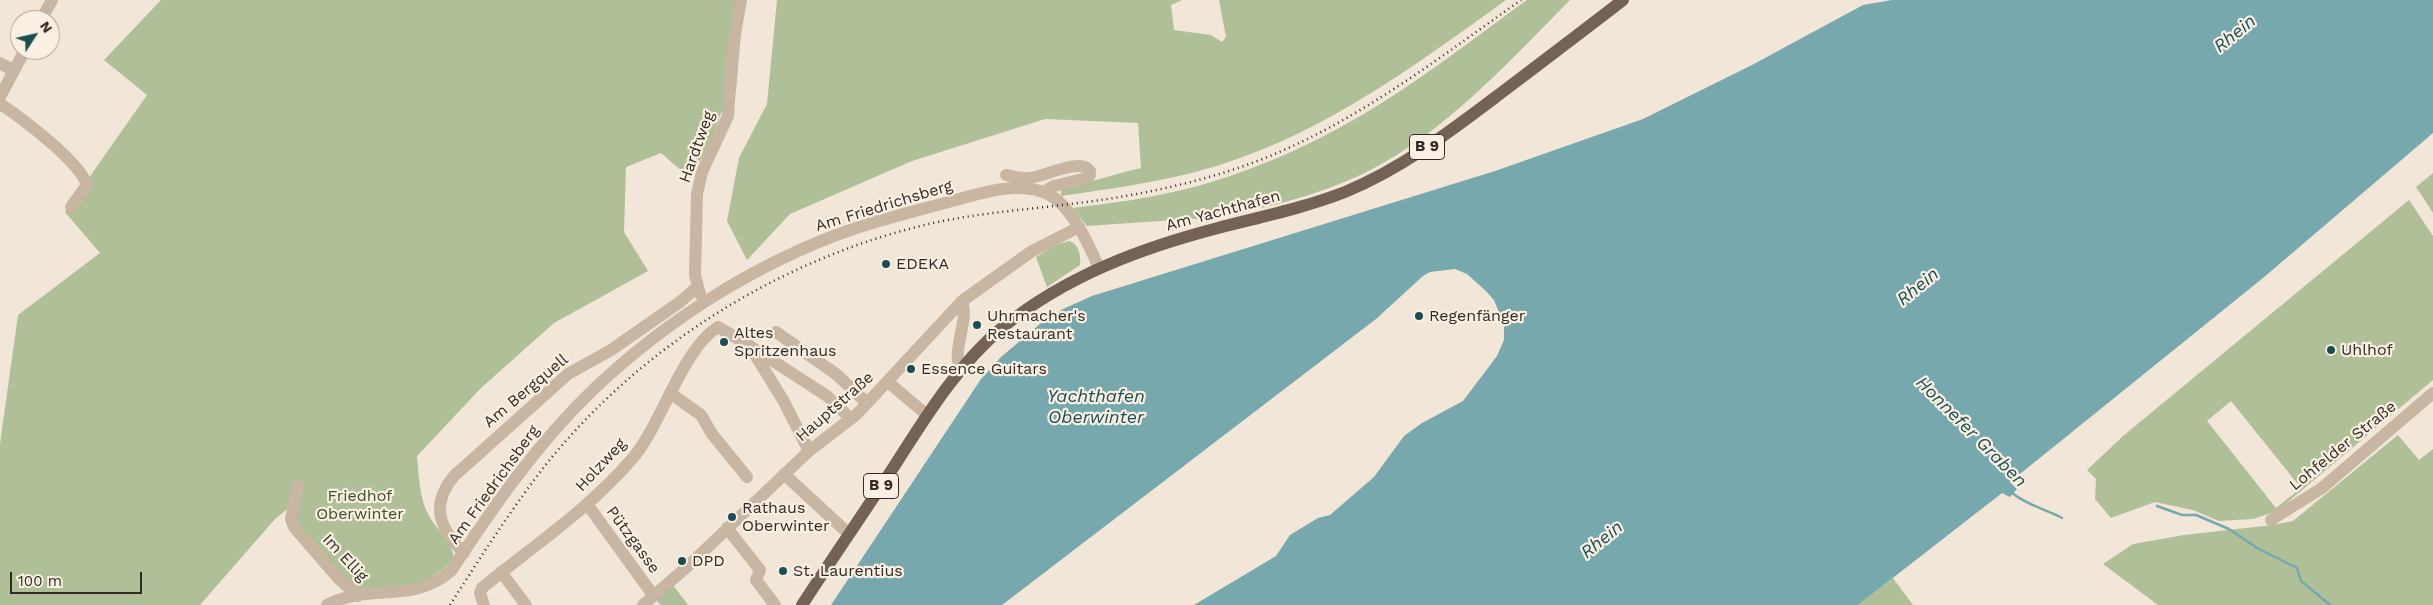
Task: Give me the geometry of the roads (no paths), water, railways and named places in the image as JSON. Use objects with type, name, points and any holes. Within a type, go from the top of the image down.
[{"type":"main road","name":"Am Yachthafen","points":[[802,605],[927,414],[962,369],[1002,328],[1050,294],[1128,255],[1172,241],[1311,204],[1346,191],[1408,159],[1501,93],[1623,0]]},
{"type":"street","name":"Hardtweg","points":[[704,303],[697,287],[697,194],[702,172],[728,116],[732,45],[741,0]]},
{"type":"street","points":[[0,97],[20,60]]},
{"type":"street","points":[[0,63],[14,71]]},
{"type":"street","points":[[0,104],[48,141],[84,176],[86,186],[71,207]]},
{"type":"street","points":[[1006,175],[1027,179],[1074,165],[1087,167],[1090,170],[1090,175],[1087,178],[1054,186],[1044,192]]},
{"type":"street","name":"Am Friedrichsberg","points":[[358,596],[412,599],[433,588],[464,553],[527,462],[571,412],[596,388],[650,342],[704,303],[779,261],[853,229],[928,207],[1019,187],[1044,192],[1057,200],[1079,227],[1099,268]]},
{"type":"street","name":"Hauptstraße","points":[[643,605],[689,566],[809,451],[851,419],[888,382],[947,314],[962,301],[1032,251],[1079,227]]},
{"type":"street","name":"Am Bergquell","points":[[464,553],[445,532],[439,508],[440,497],[454,476],[568,374],[611,350],[680,302],[697,287]]},
{"type":"street","points":[[962,301],[964,317],[957,362],[962,369]]},
{"type":"street","name":"Holzweg","points":[[483,603],[480,593],[482,588],[587,504],[634,458],[648,436],[670,393],[705,338],[718,326],[749,346]]},
{"type":"street","points":[[776,332],[836,374],[867,403]]},
{"type":"street","points":[[749,346],[826,396],[851,419]]},
{"type":"street","points":[[749,346],[783,400],[809,451]]},
{"type":"street","points":[[888,382],[927,414]]},
{"type":"street","points":[[670,393],[701,415],[712,434],[747,478]]},
{"type":"street","name":"Lohfelder Straße","points":[[2271,520],[2322,488],[2433,393]]},
{"type":"street","points":[[784,474],[849,534]]},
{"type":"street","name":"Im Ellig","points":[[298,486],[291,519],[294,527],[338,578],[358,596]]},
{"type":"street","name":"Pützgasse","points":[[587,504],[653,596]]},
{"type":"street","points":[[730,526],[760,570],[756,580],[775,605]]},
{"type":"street","points":[[501,572],[526,605]]},
{"type":"street","name":"Im Ellig","points":[[327,605],[342,599],[358,596]]},
{"type":"water","points":[[1892,0],[2433,0],[2433,133],[2263,278],[2010,482],[2017,489],[2010,497],[2002,493],[1858,605],[1194,605],[1276,556],[1290,535],[1318,518],[1330,515],[1374,477],[1404,436],[1422,423],[1463,401],[1497,356],[1504,340],[1504,325],[1494,300],[1467,274],[1455,269],[1430,272],[1423,276],[1376,319],[1002,605],[831,605],[981,379],[1001,357],[1040,324],[1063,309],[1092,296],[1495,171],[1643,119],[1752,65],[1863,5]]},
{"type":"waterway","name":"Honnefer Graben","points":[[2011,492],[2029,504],[2062,518]]},
{"type":"waterway","name":"Honnefer Graben","points":[[2157,506],[2182,515],[2196,515],[2229,529],[2257,548],[2297,568],[2301,581],[2330,605]]},
{"type":"railway","points":[[450,605],[531,484],[582,423],[624,383],[670,346],[718,312],[769,283],[822,258],[877,238],[933,223],[990,213],[1126,196],[1184,184],[1241,167],[1316,135],[1352,115],[1421,71],[1521,0]]},
{"type":"place","name":"EDEKA","points":[[886,264]]},
{"type":"place","name":"Regenfänger","points":[[1419,316]]},
{"type":"place","name":"Uhrmacher's Restaurant","points":[[977,325]]},
{"type":"place","name":"Altes Spritzenhaus","points":[[724,342]]},
{"type":"place","name":"Uhlhof","points":[[2331,350]]},
{"type":"place","name":"Essence Guitars","points":[[911,369]]},
{"type":"place","name":"Rathaus Oberwinter","points":[[732,517]]},
{"type":"place","name":"DPD","points":[[682,561]]},
{"type":"place","name":"St. Laurentius","points":[[783,571]]},
{"type":"water label","name":"Rhein","points":[[2235,34]]},
{"type":"water label","name":"Rhein","points":[[1918,287]]},
{"type":"water label","name":"Yachthafen Oberwinter","points":[[1096,407]]},
{"type":"water label","name":"Rhein","points":[[1602,540]]},
{"type":"park label","name":"Friedhof Oberwinter","points":[[360,505]]}]
